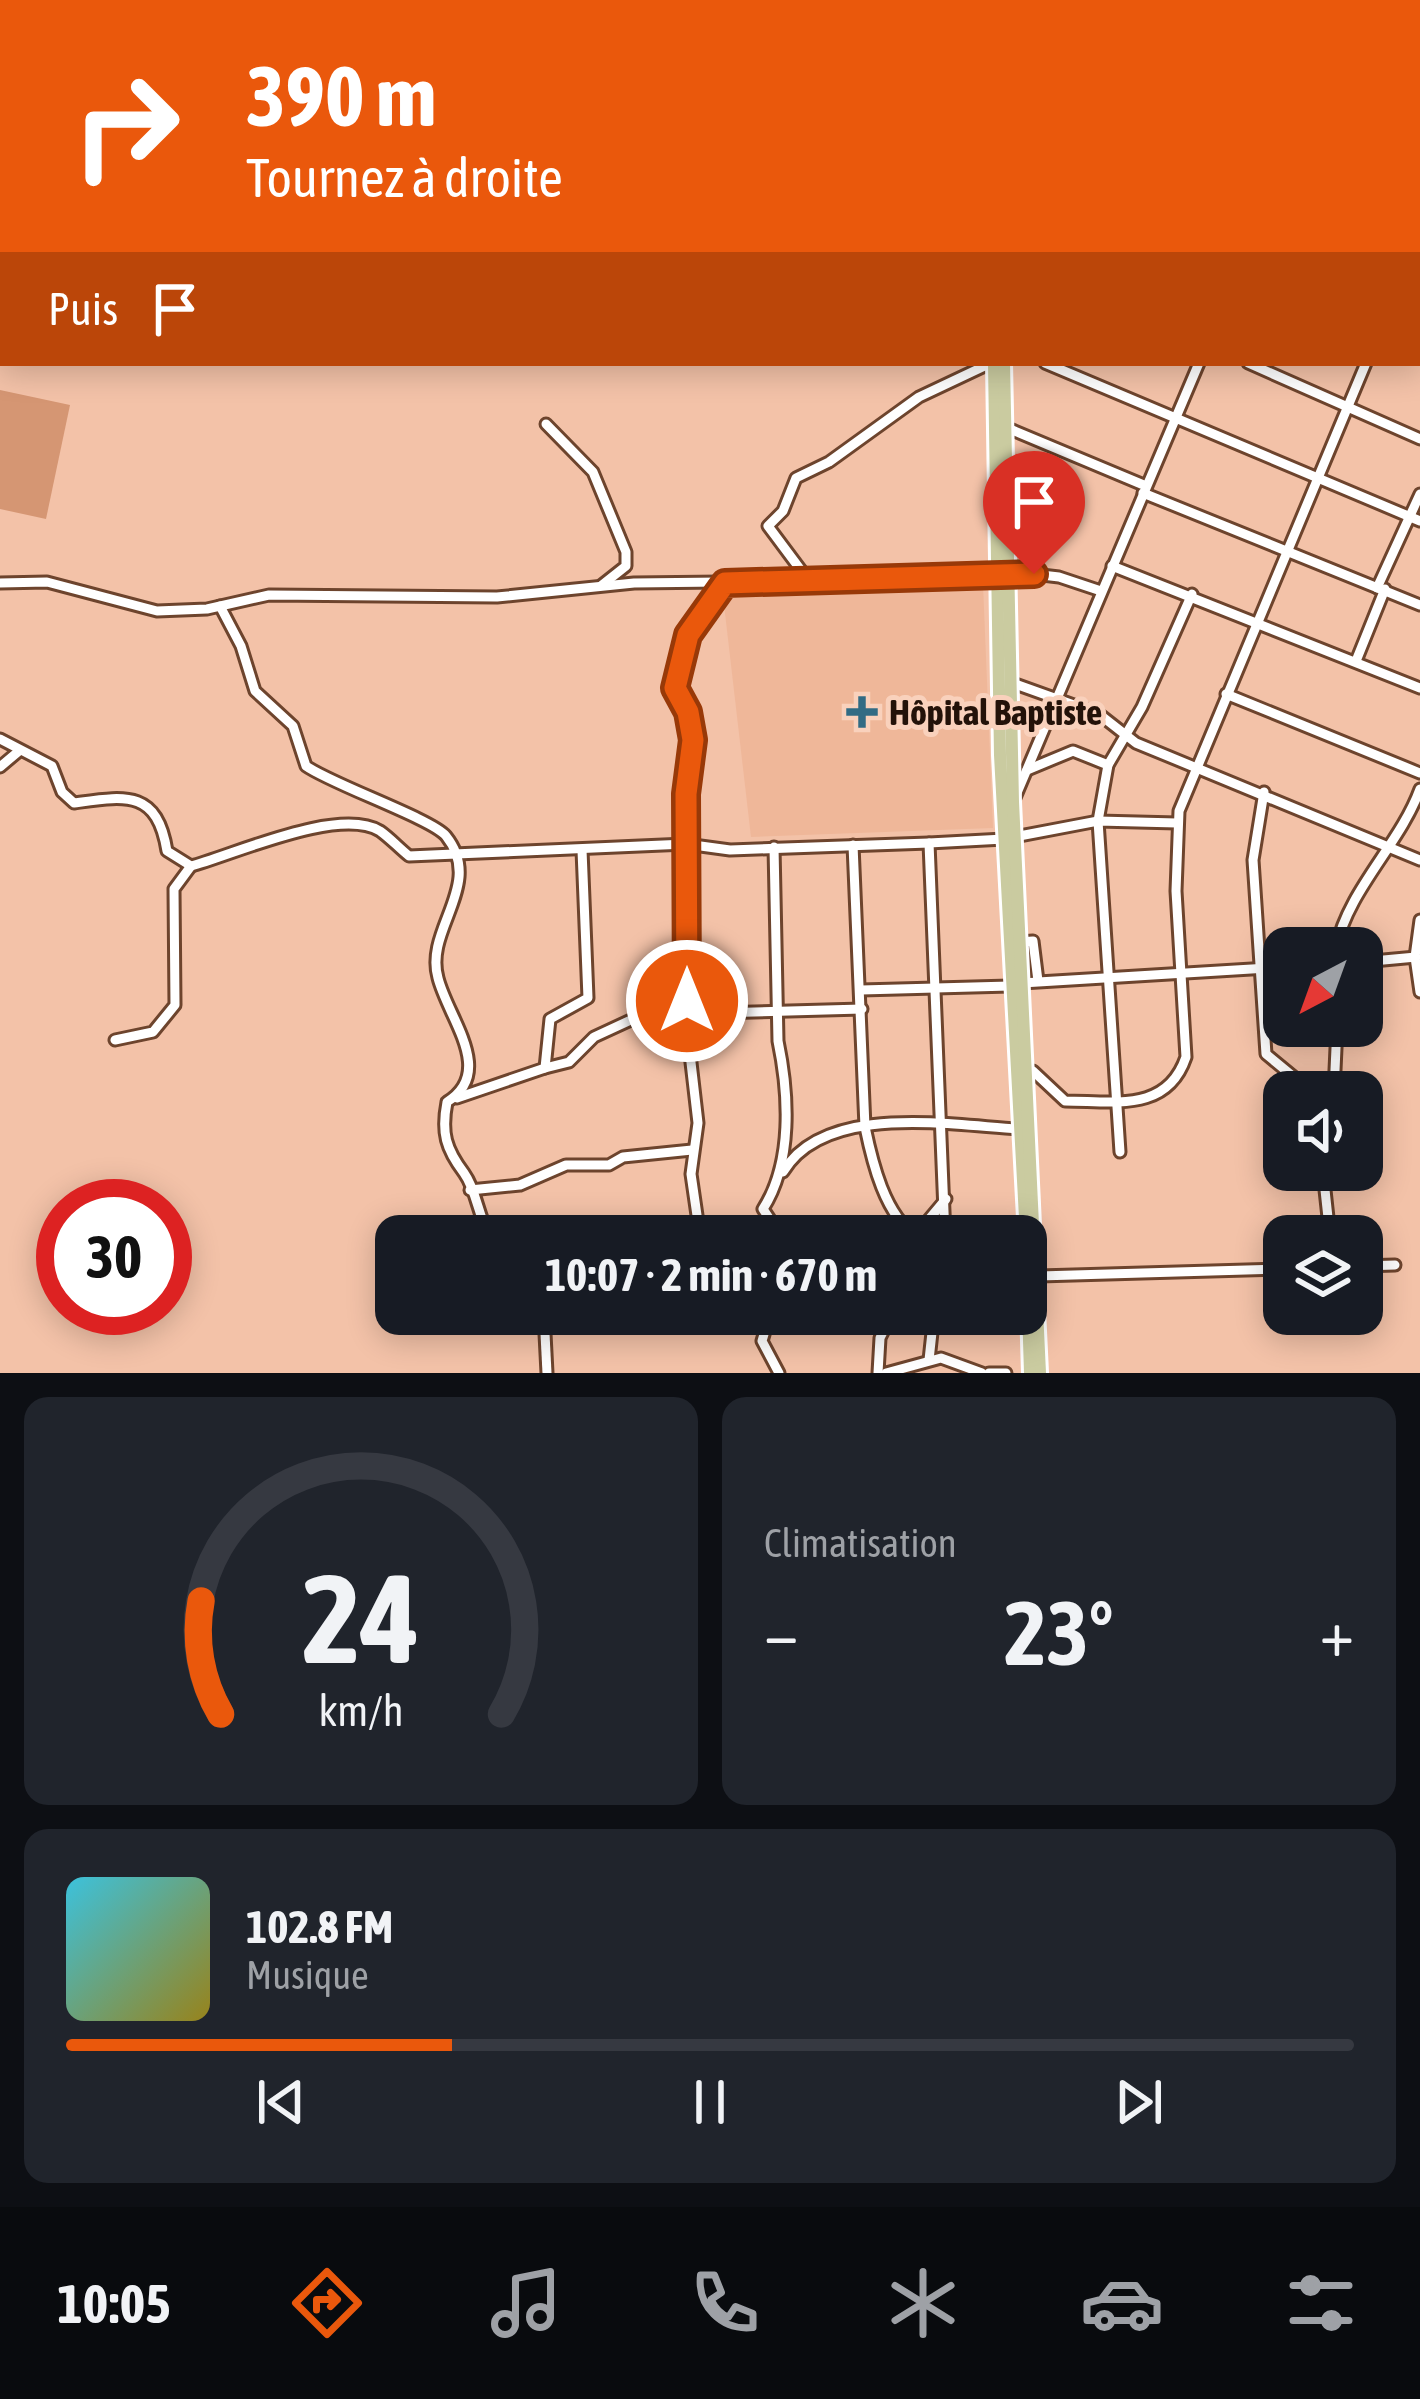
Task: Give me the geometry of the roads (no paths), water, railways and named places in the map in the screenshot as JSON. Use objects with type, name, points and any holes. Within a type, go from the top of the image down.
[{"type":"main road","points":[[993,366],[1010,682],[1006,710]]},
{"type":"main road","points":[[1004,366],[1006,753],[1024,1215]]},
{"type":"main road","points":[[1006,753],[1013,802],[1010,837]]},
{"type":"main road","points":[[1016,984],[1035,1215]]},
{"type":"main road","points":[[1035,1335],[1037,1373]]},
{"type":"street","points":[[809,581],[769,526],[783,511],[796,478],[829,462],[919,397],[986,366]]},
{"type":"street","points":[[1052,366],[1319,482],[1415,518]]},
{"type":"street","points":[[1013,802],[1198,366]]},
{"type":"street","points":[[1255,366],[1419,437]]},
{"type":"street","points":[[1026,1071],[1033,1071],[1065,1101],[1136,1103],[1161,1093],[1181,1072],[1186,1057],[1179,976],[1177,824],[1197,764],[1365,366]]},
{"type":"street","points":[[546,424],[593,472],[626,552],[626,566],[602,585]]},
{"type":"street","points":[[1005,427],[1420,605]]},
{"type":"street","points":[[1356,661],[1381,589],[1415,518],[1420,494]]},
{"type":"street","points":[[1112,566],[1420,688]]},
{"type":"street","points":[[0,584],[46,582],[158,611],[220,606],[269,595],[475,598],[602,585],[1003,571],[1060,577],[1102,591]]},
{"type":"street","points":[[698,1215],[692,1150],[698,1124],[687,1028],[686,844],[693,740],[675,683],[688,635],[725,583]]},
{"type":"street","points":[[1120,1152],[1104,976],[1098,820],[1108,765],[1192,595]]},
{"type":"street","points":[[220,606],[241,646],[255,691],[293,726],[306,766],[432,825],[445,834],[454,854],[460,888],[442,938],[437,978],[471,1060],[466,1084],[446,1110],[447,1154],[481,1215]]},
{"type":"street","points":[[1010,682],[1099,714],[1136,743],[1197,764],[1420,860]]},
{"type":"street","points":[[1006,710],[1031,693]]},
{"type":"street","points":[[1226,694],[1420,773]]},
{"type":"street","points":[[0,739],[52,766],[62,792],[74,802],[109,795],[134,797],[163,823],[167,851],[191,866]]},
{"type":"street","points":[[1006,753],[1036,749]]},
{"type":"street","points":[[0,767],[19,751]]},
{"type":"street","points":[[1028,770],[1073,752],[1108,765]]},
{"type":"street","points":[[1344,927],[1420,789]]},
{"type":"street","points":[[1264,792],[1253,860],[1259,968],[1266,1054],[1287,1071]]},
{"type":"street","points":[[115,1040],[153,1032],[175,1005],[174,889],[191,866],[239,852],[284,831],[357,826],[379,831],[409,856],[686,844],[929,843],[1010,837],[1098,820],[1177,824]]},
{"type":"street","points":[[929,843],[946,1215]]},
{"type":"street","points":[[853,844],[865,1127],[871,1162],[895,1215]]},
{"type":"street","points":[[774,847],[777,1009],[785,1079],[780,1176]]},
{"type":"street","points":[[545,1068],[550,1019],[588,998],[582,850]]},
{"type":"street","points":[[1420,920],[1420,992]]},
{"type":"street","points":[[1014,943],[1034,941],[1038,981]]},
{"type":"street","points":[[1383,960],[1418,957]]},
{"type":"street","points":[[861,990],[1263,968]]},
{"type":"street","points":[[452,1099],[569,1062],[594,1037],[687,994]]},
{"type":"street","points":[[687,1028],[715,1013],[862,1009]]},
{"type":"street","points":[[768,1215],[764,1209],[780,1176],[809,1141],[912,1121],[1018,1129]]},
{"type":"street","points":[[470,1190],[520,1185],[566,1165],[609,1165],[641,1154],[692,1150]]},
{"type":"street","points":[[933,1215],[946,1199]]},
{"type":"street","points":[[1383,1265],[1395,1265]]},
{"type":"street","points":[[1047,1276],[1263,1270]]},
{"type":"street","points":[[545,1335],[548,1373]]},
{"type":"street","points":[[765,1335],[778,1373]]},
{"type":"street","points":[[882,1335],[882,1373],[940,1358],[985,1373],[1006,1373]]},
{"type":"street","points":[[929,1360],[932,1335]]},
{"type":"place","name":"Hôpital Baptiste","points":[[862,712]]}]
